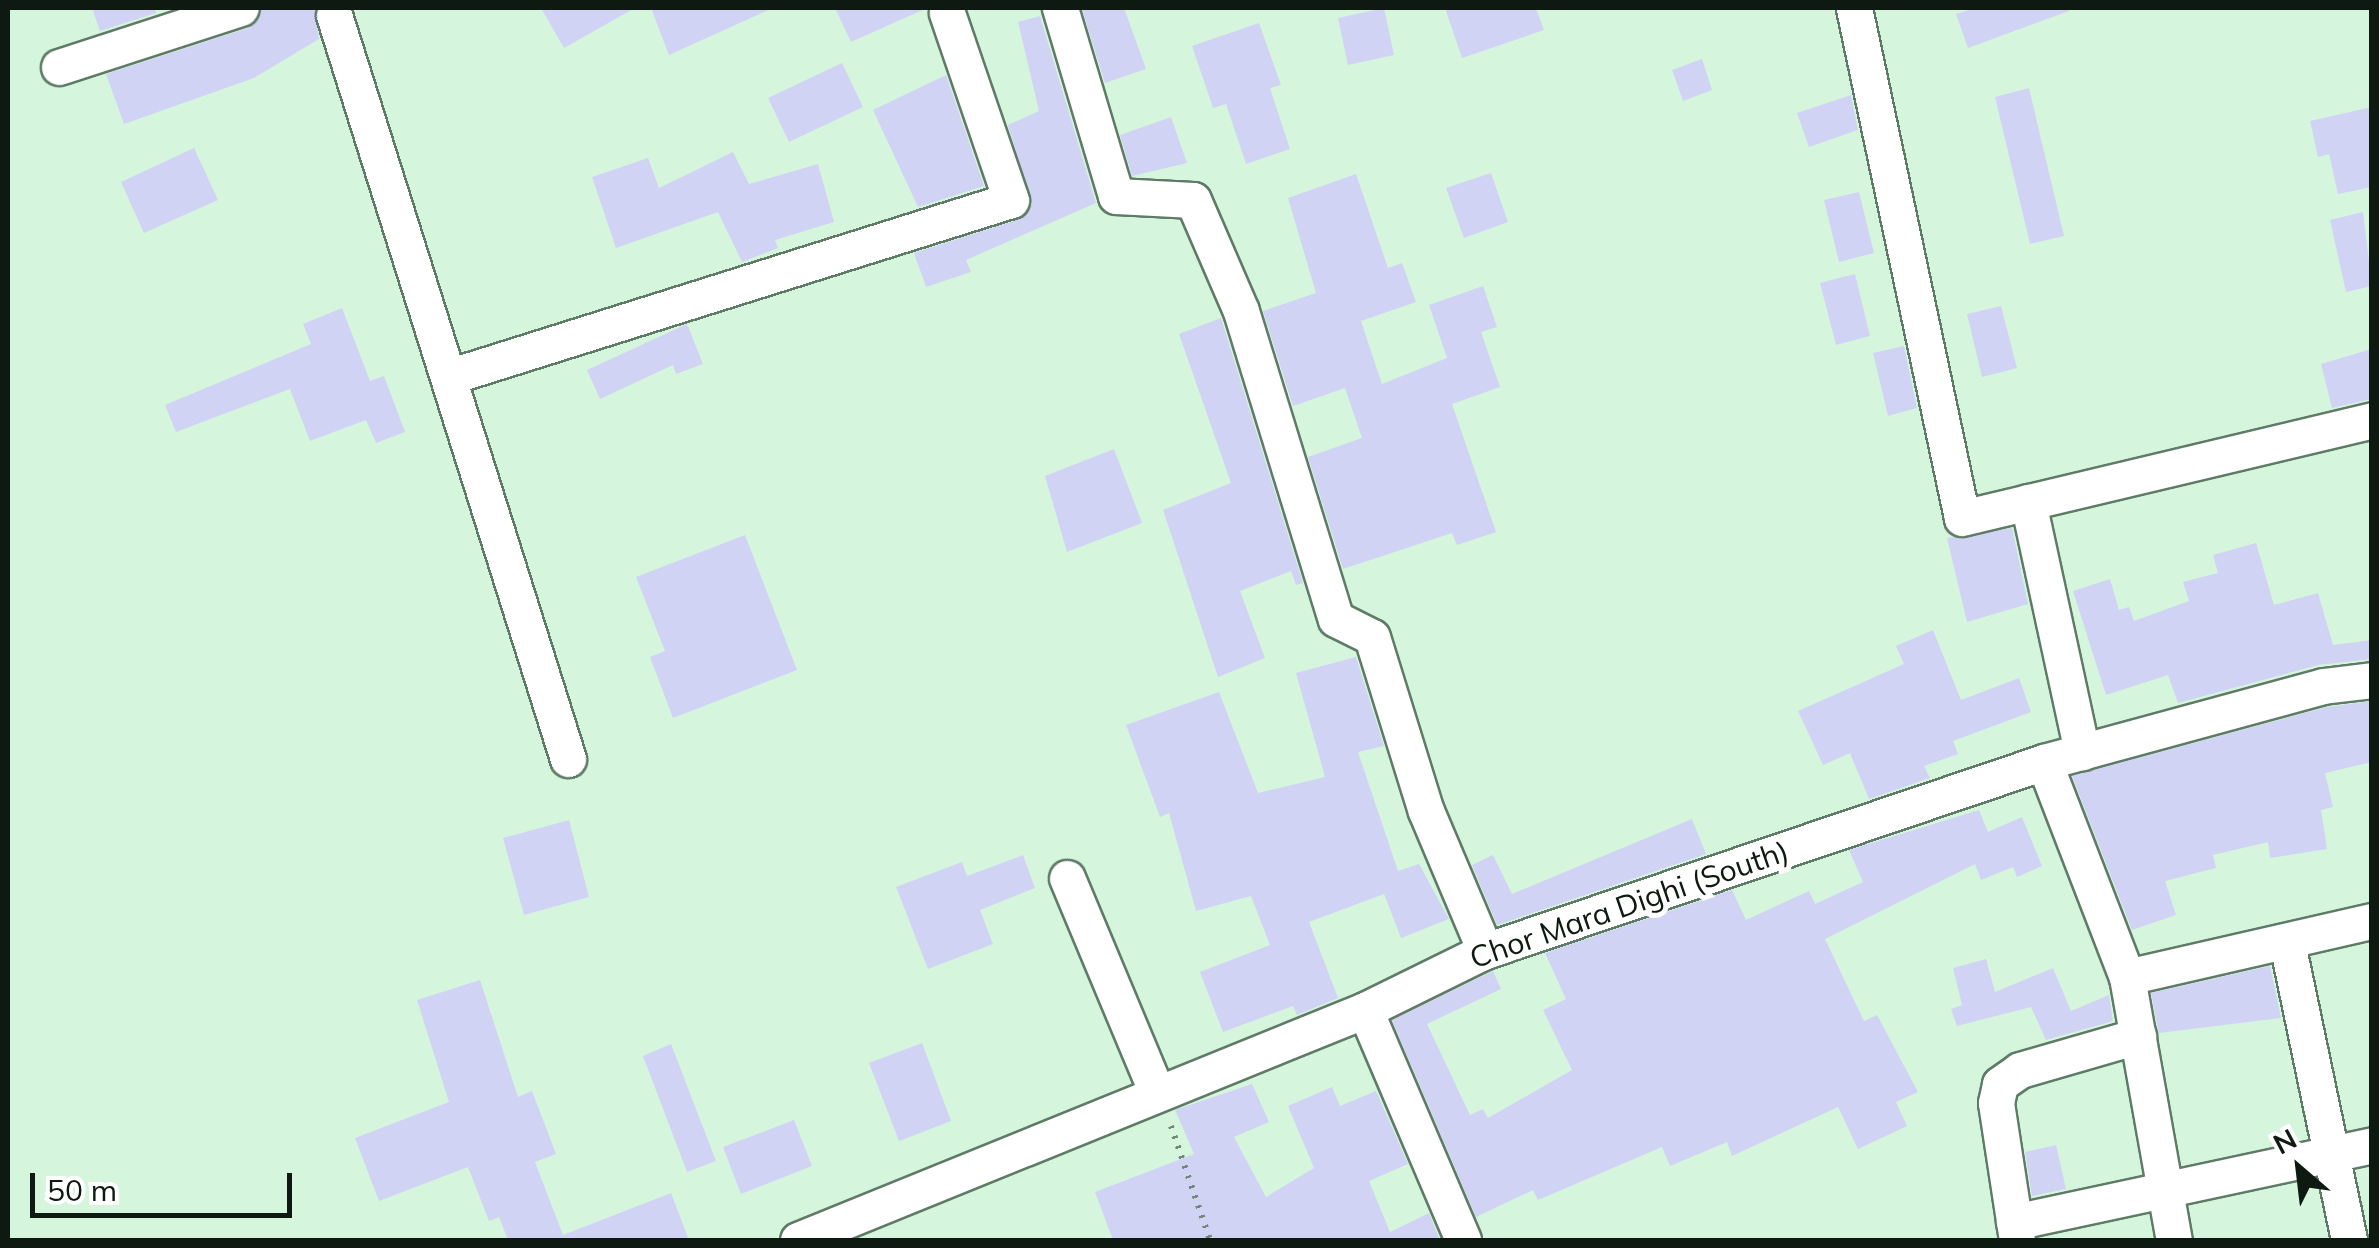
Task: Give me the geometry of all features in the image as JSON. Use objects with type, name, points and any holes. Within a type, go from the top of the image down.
[{"type":"street","points":[[59,67],[241,8]]},
{"type":"street","points":[[1060,8],[1116,196],[1193,200],[1242,311],[1336,619],[1372,637],[1426,810],[1485,950]]},
{"type":"street","points":[[1854,8],[1962,518],[2372,420]]},
{"type":"street","points":[[448,377],[1011,200],[954,9]]},
{"type":"street","points":[[340,10],[448,377],[568,759]]},
{"type":"street","points":[[2028,502],[2082,752]]},
{"type":"street","name":"Chor Mara Dighi (South)","points":[[798,1240],[1366,1010],[1485,950],[2044,762],[2323,686],[2372,680]]},
{"type":"street","points":[[2044,762],[2127,977],[2174,1240]]},
{"type":"street","points":[[1067,878],[1157,1093]]},
{"type":"street","points":[[2127,977],[2372,921]]},
{"type":"street","points":[[2288,943],[2349,1240]]},
{"type":"street","points":[[1366,1010],[1463,1240]]},
{"type":"street","points":[[2138,1036],[2020,1070],[2000,1084],[1996,1103],[2016,1231],[2165,1191],[2372,1145]]},
{"type":"path","points":[[1157,1093],[1187,1161],[1210,1240]]},
{"type":"building","points":[[92,8],[155,8],[156,13],[100,31]]},
{"type":"building","points":[[262,8],[315,8],[319,39],[254,78],[124,124],[106,74],[248,28]]},
{"type":"building","points":[[541,8],[635,8],[564,48]]},
{"type":"building","points":[[651,8],[773,8],[669,55]]},
{"type":"building","points":[[835,8],[927,8],[851,42]]},
{"type":"building","points":[[1124,8],[1146,69],[1105,83],[1082,9]]},
{"type":"building","points":[[1384,8],[1394,55],[1348,65],[1338,18]]},
{"type":"building","points":[[1445,8],[1536,8],[1544,30],[1462,58]]},
{"type":"building","points":[[1975,8],[2069,11],[1968,48],[1956,14]]},
{"type":"building","points":[[1040,16],[1096,203],[966,260],[971,272],[926,287],[914,253],[1017,220],[1032,205],[1008,125],[1039,111],[1018,22]]},
{"type":"building","points":[[1259,23],[1281,85],[1270,88],[1290,149],[1246,164],[1226,104],[1213,108],[1192,46]]},
{"type":"building","points":[[1702,59],[1712,90],[1683,101],[1672,70]]},
{"type":"building","points":[[842,63],[863,107],[789,142],[768,98]]},
{"type":"building","points":[[946,75],[984,186],[918,207],[873,110]]},
{"type":"building","points":[[2029,88],[2064,236],[2030,244],[1995,97]]},
{"type":"building","points":[[1851,95],[1858,130],[1809,147],[1797,113]]},
{"type":"building","points":[[2372,107],[2372,187],[2338,194],[2329,154],[2318,157],[2310,121]]},
{"type":"building","points":[[1171,117],[1187,163],[1132,176],[1120,135]]},
{"type":"building","points":[[194,148],[218,200],[144,233],[121,182]]},
{"type":"building","points":[[733,152],[749,184],[818,164],[834,222],[775,240],[778,248],[742,262],[718,212],[616,248],[592,177],[648,158],[659,188]]},
{"type":"building","points":[[1491,173],[1508,222],[1464,238],[1446,188]]},
{"type":"building","points":[[1356,174],[1388,268],[1402,263],[1416,302],[1361,321],[1382,384],[1447,358],[1429,305],[1483,286],[1497,327],[1481,332],[1500,387],[1452,404],[1496,532],[1457,545],[1452,533],[1343,569],[1308,457],[1362,438],[1345,388],[1293,406],[1263,311],[1316,293],[1288,198]]},
{"type":"building","points":[[1859,192],[1874,253],[1839,262],[1824,200]]},
{"type":"building","points":[[2363,212],[2372,286],[2346,292],[2330,220]]},
{"type":"building","points":[[1855,274],[1870,336],[1836,345],[1820,283]]},
{"type":"building","points":[[2001,306],[2017,368],[1982,377],[1967,314]]},
{"type":"building","points":[[342,308],[370,381],[384,376],[405,432],[376,443],[366,420],[310,441],[290,389],[176,432],[165,405],[311,344],[303,324]]},
{"type":"building","points":[[1221,318],[1303,583],[1296,585],[1291,571],[1240,591],[1265,658],[1218,677],[1163,510],[1231,483],[1179,334]]},
{"type":"building","points":[[687,324],[703,364],[676,374],[673,365],[600,399],[587,370]]},
{"type":"building","points":[[1904,346],[1917,408],[1888,416],[1873,353]]},
{"type":"building","points":[[2372,349],[2372,399],[2332,408],[2321,364]]},
{"type":"building","points":[[1114,449],[1142,523],[1067,552],[1045,476]]},
{"type":"building","points":[[2012,528],[2028,604],[1967,622],[1947,538]]},
{"type":"building","points":[[745,535],[797,670],[673,718],[650,657],[665,651],[636,577]]},
{"type":"building","points":[[2256,543],[2274,605],[2318,593],[2333,645],[2372,640],[2372,659],[2318,665],[2178,703],[2168,675],[2106,695],[2073,591],[2110,579],[2119,610],[2129,607],[2134,621],[2189,601],[2183,582],[2218,573],[2213,555]]},
{"type":"building","points":[[1933,630],[1961,700],[2019,678],[2031,712],[1953,741],[1958,754],[1924,766],[1930,778],[1869,799],[1850,753],[1823,765],[1798,711],[1904,664],[1896,646]]},
{"type":"building","points":[[1356,657],[1384,746],[1358,752],[1398,871],[1419,864],[1449,919],[1401,938],[1384,894],[1309,922],[1338,998],[1297,1015],[1293,1006],[1223,1032],[1200,972],[1270,945],[1251,896],[1196,911],[1169,813],[1160,817],[1126,725],[1219,692],[1258,793],[1325,777],[1296,673]]},
{"type":"building","points":[[2372,701],[2372,762],[2325,773],[2333,807],[2321,810],[2327,849],[2270,858],[2268,842],[2213,855],[2216,868],[2165,881],[2176,915],[2132,930],[2072,776],[2327,707]]},
{"type":"building","points":[[1979,810],[1988,832],[2022,817],[2042,866],[2017,877],[2013,867],[1981,880],[1975,864],[1825,939],[1864,1021],[1877,1015],[1918,1092],[1896,1102],[1907,1126],[1858,1149],[1838,1107],[1732,1156],[1727,1142],[1670,1166],[1662,1147],[1538,1200],[1533,1190],[1476,1217],[1392,1020],[1493,971],[1501,989],[1427,1024],[1470,1115],[1483,1109],[1488,1118],[1572,1070],[1543,1010],[1566,999],[1545,953],[1732,890],[1746,920],[1809,891],[1815,904],[1863,882],[1849,850]]},
{"type":"building","points":[[1692,819],[1706,854],[1497,925],[1472,865],[1493,855],[1512,894]]},
{"type":"building","points":[[569,820],[589,897],[524,915],[503,838]]},
{"type":"building","points":[[1023,855],[1035,888],[980,910],[993,944],[928,969],[896,887],[962,862],[967,876]]},
{"type":"building","points":[[1986,959],[1995,992],[2053,968],[2071,1011],[2109,995],[2113,1021],[2046,1040],[2031,1007],[1957,1026],[1951,1009],[1962,1005],[1953,968]]},
{"type":"building","points":[[2270,966],[2281,1018],[2159,1033],[2151,993]]},
{"type":"building","points":[[480,980],[518,1097],[532,1091],[556,1154],[535,1162],[563,1235],[671,1193],[689,1240],[508,1240],[499,1217],[489,1221],[468,1167],[379,1201],[355,1138],[449,1102],[417,1000]]},
{"type":"building","points":[[922,1043],[951,1121],[899,1141],[869,1063]]},
{"type":"building","points":[[671,1044],[716,1161],[687,1172],[643,1056]]},
{"type":"building","points":[[1252,1084],[1269,1122],[1234,1137],[1266,1197],[1314,1168],[1288,1106],[1332,1087],[1340,1106],[1376,1091],[1408,1164],[1369,1181],[1390,1232],[1429,1213],[1440,1240],[1113,1240],[1095,1192],[1194,1154],[1175,1110]]},
{"type":"building","points":[[794,1120],[812,1166],[741,1194],[723,1147]]},
{"type":"building","points":[[2056,1145],[2066,1189],[2032,1196],[2025,1152]]}]
